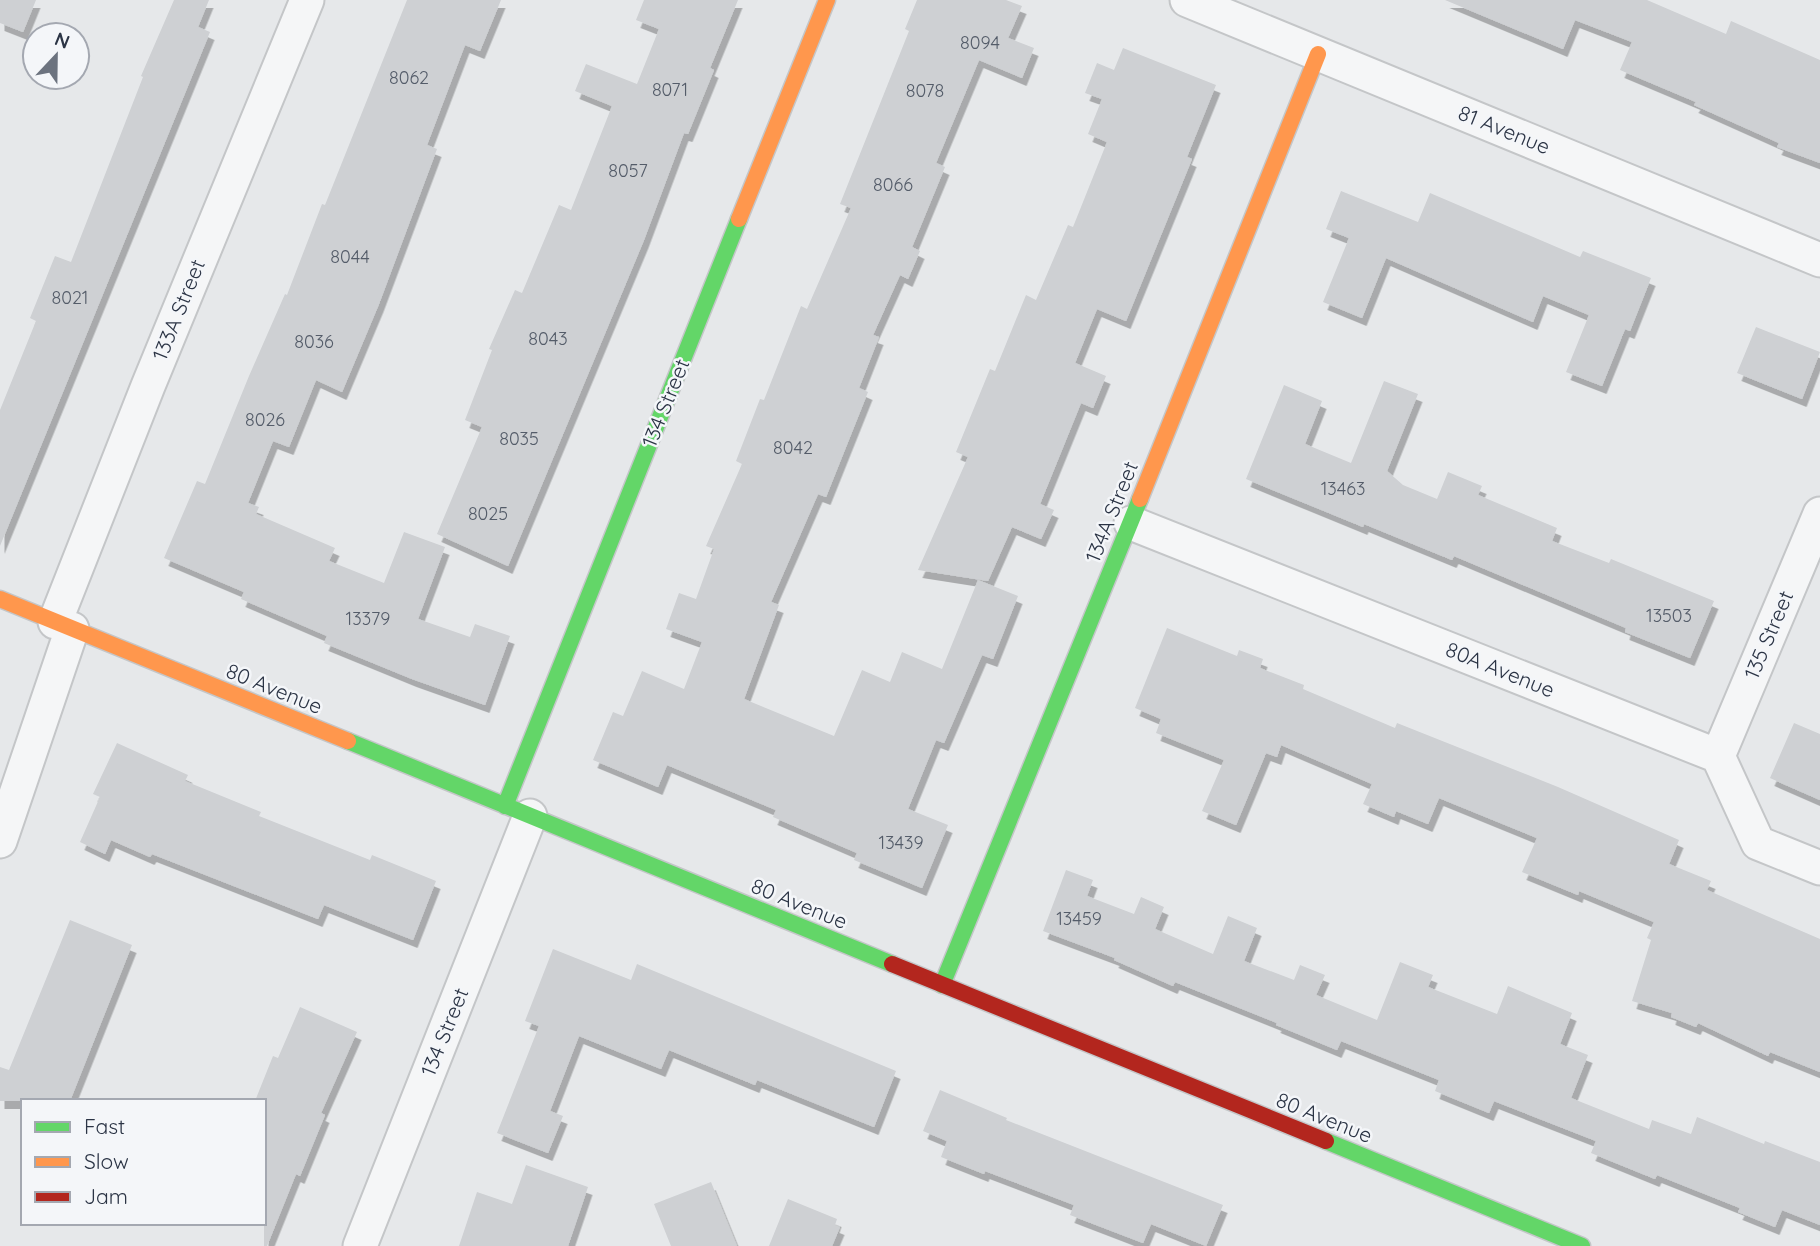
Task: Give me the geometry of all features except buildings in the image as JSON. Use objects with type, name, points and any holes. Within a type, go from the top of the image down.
[{"type":"street","name":"133A Street","points":[[0,841],[63,626],[148,386],[307,0]]},
{"type":"street","name":"134 Street","points":[[360,1246],[517,811],[827,0]]},
{"type":"street","name":"81 Avenue","points":[[1187,0],[1820,260]]},
{"type":"street","name":"134A Street","points":[[942,985],[1131,523],[1318,54]]},
{"type":"street","name":"135 Street","points":[[1718,756],[1820,514]]},
{"type":"street","name":"80A Avenue","points":[[1131,523],[1718,756]]},
{"type":"street","name":"80 Avenue","points":[[0,599],[1582,1246]]},
{"type":"street","points":[[1718,756],[1758,843],[1820,868]]},
{"type":"traffic: fast","points":[[505,806],[739,219]]},
{"type":"traffic: fast","points":[[942,985],[1140,499]]},
{"type":"traffic: fast","points":[[348,741],[892,964]]},
{"type":"traffic: fast","points":[[1326,1141],[1582,1246]]},
{"type":"traffic: slow","points":[[739,219],[827,0]]},
{"type":"traffic: slow","points":[[1140,499],[1318,54]]},
{"type":"traffic: slow","points":[[0,599],[348,741]]},
{"type":"traffic: jam","points":[[892,964],[1326,1141]]}]
